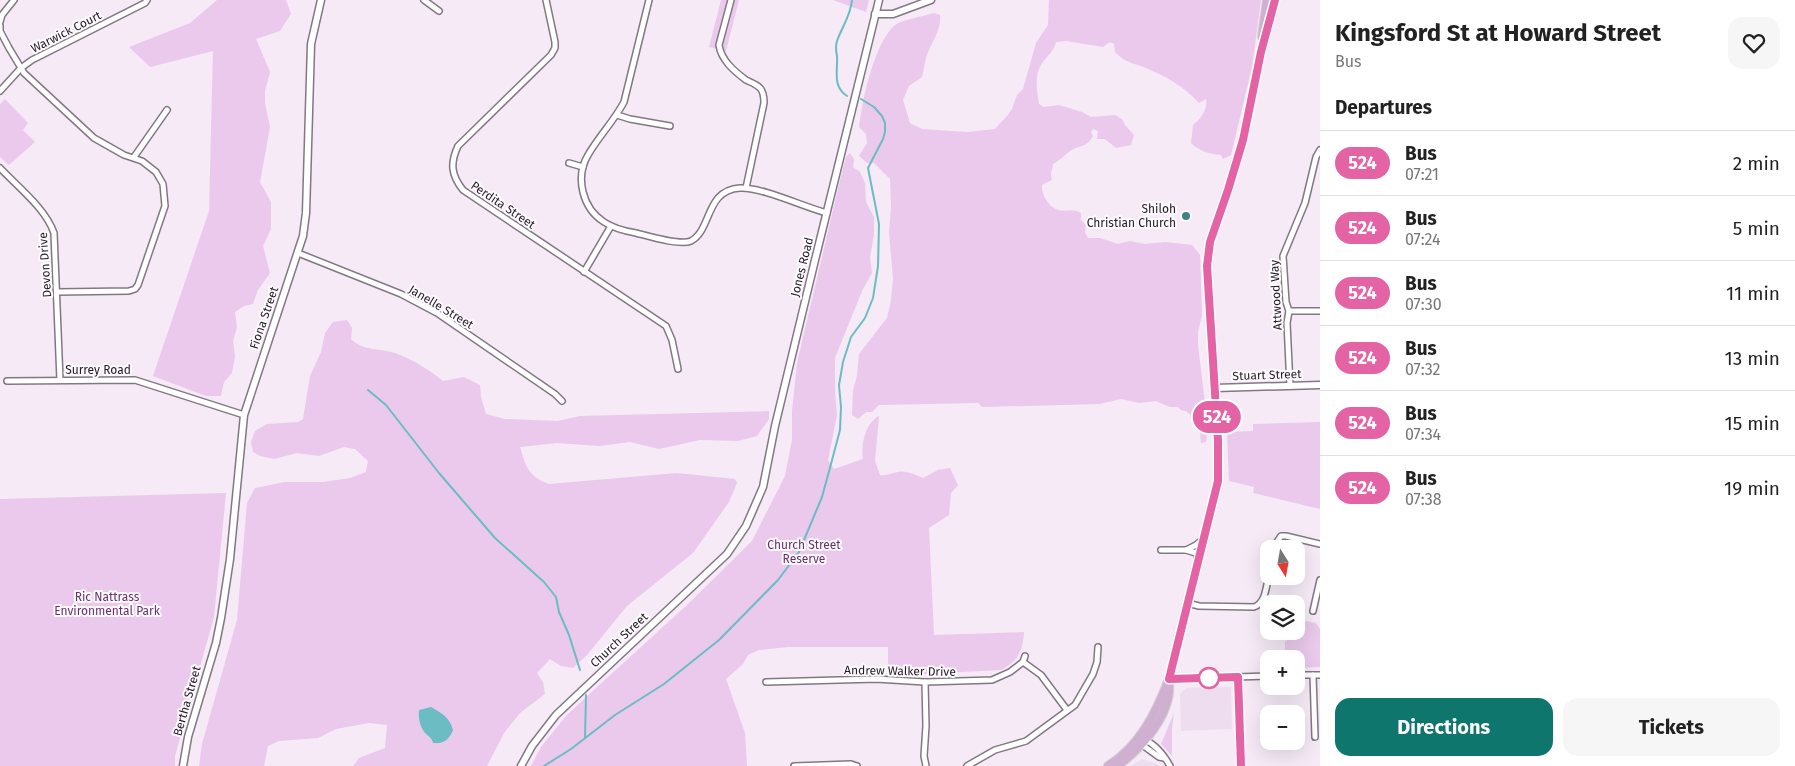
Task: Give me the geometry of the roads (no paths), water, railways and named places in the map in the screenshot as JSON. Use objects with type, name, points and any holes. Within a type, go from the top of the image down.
[{"type":"main road","points":[[1261,52],[1263,21],[1267,0]]},
{"type":"main road","points":[[1117,766],[1130,756],[1163,712],[1170,691],[1169,679],[1218,481],[1219,464],[1207,266],[1210,242],[1243,140],[1261,52],[1275,0]]},
{"type":"main road","points":[[1108,766],[1142,741]]},
{"type":"street","points":[[0,22],[2,15],[14,0]]},
{"type":"street","name":"Warwick Court","points":[[0,91],[21,68],[32,60],[132,10],[147,0]]},
{"type":"street","name":"Fiona Street","points":[[216,643],[228,576],[244,415],[303,236],[306,213],[310,44],[321,0]]},
{"type":"street","points":[[424,0],[439,12]]},
{"type":"street","name":"Perdita Street","points":[[546,0],[555,48],[551,55],[458,146],[453,156],[452,166],[456,181],[463,190],[666,326],[672,340],[678,369]]},
{"type":"street","points":[[649,0],[627,90],[617,115],[587,156],[583,167],[582,193],[587,205],[597,217],[625,231],[686,243],[696,238],[713,204],[730,190],[746,188],[827,213]]},
{"type":"street","points":[[730,0],[719,45],[720,52],[723,59],[760,88],[764,95],[764,103],[746,188]]},
{"type":"street","name":"Jones Road","points":[[740,537],[763,487],[775,426],[879,0]]},
{"type":"street","points":[[875,14],[902,12],[931,0]]},
{"type":"street","points":[[0,26],[5,40],[24,73],[94,138],[124,155],[134,157],[156,172],[163,184],[164,206],[138,285],[135,289],[129,291],[57,292]]},
{"type":"street","points":[[134,157],[167,110]]},
{"type":"street","points":[[617,115],[670,126]]},
{"type":"street","name":"Attwood Way","points":[[1290,386],[1287,323],[1289,311],[1286,302],[1284,256],[1305,203],[1316,157],[1320,150]]},
{"type":"street","points":[[569,163],[583,167]]},
{"type":"street","name":"Devon Drive","points":[[0,168],[51,223],[56,242],[60,380]]},
{"type":"street","points":[[584,272],[612,226]]},
{"type":"street","name":"Janelle Street","points":[[298,252],[401,294],[437,313],[555,394],[562,401]]},
{"type":"street","points":[[1289,311],[1320,311]]},
{"type":"street","name":"Surrey Road","points":[[7,381],[135,380],[244,415]]},
{"type":"street","name":"Stuart Street","points":[[1215,388],[1320,385]]},
{"type":"street","points":[[1278,540],[1281,536],[1286,536],[1303,540]]},
{"type":"street","name":"Church Street","points":[[521,766],[532,746],[556,715],[711,570],[740,537]]},
{"type":"street","points":[[1186,550],[1204,538]]},
{"type":"street","points":[[1305,540],[1320,544]]},
{"type":"street","points":[[1161,550],[1186,550],[1196,553],[1198,560]]},
{"type":"street","points":[[1313,611],[1320,580]]},
{"type":"street","points":[[1187,604],[1200,606],[1259,605],[1266,585]]},
{"type":"street","name":"Bertha Street","points":[[183,766],[188,737],[216,643]]},
{"type":"street","points":[[966,766],[995,750],[1026,741],[1075,705],[1088,683],[1097,662],[1098,647]]},
{"type":"street","name":"Andrew Walker Drive","points":[[766,682],[876,679],[925,682],[992,680],[1001,677],[1024,659],[1041,675],[1067,710]]},
{"type":"street","points":[[1305,675],[1320,675]]},
{"type":"street","points":[[1313,675],[1315,737]]},
{"type":"street","points":[[1169,679],[1260,676]]},
{"type":"street","points":[[1238,677],[1241,766]]},
{"type":"street","points":[[925,682],[926,726],[924,756],[926,766]]},
{"type":"street","points":[[1142,741],[1162,752],[1170,766]]},
{"type":"street","points":[[794,766],[851,764],[857,766]]},
{"type":"water","points":[[431,707],[445,716],[453,730],[448,739],[440,743],[433,743],[423,731],[419,719],[419,710]]},
{"type":"waterway","points":[[847,96],[839,88],[836,47],[850,11],[852,0]]},
{"type":"waterway","points":[[544,766],[571,749],[615,715],[664,684],[719,640],[778,580],[799,552],[822,497],[840,430],[841,407],[839,385],[843,362],[851,337],[865,318],[873,298],[878,266],[879,224],[868,168],[883,139],[885,123],[874,107],[861,99]]},
{"type":"waterway","points":[[368,390],[386,405],[439,473],[495,538],[544,582],[556,597],[559,612],[569,635],[580,670]]},
{"type":"waterway","points":[[585,738],[586,695]]},
{"type":"place","name":"Shiloh Christian Church","points":[[1186,216]]},
{"type":"park label","name":"Church Street Reserve","points":[[804,552]]},
{"type":"park label","name":"Ric Nattrass Environmental Park","points":[[107,604]]}]
